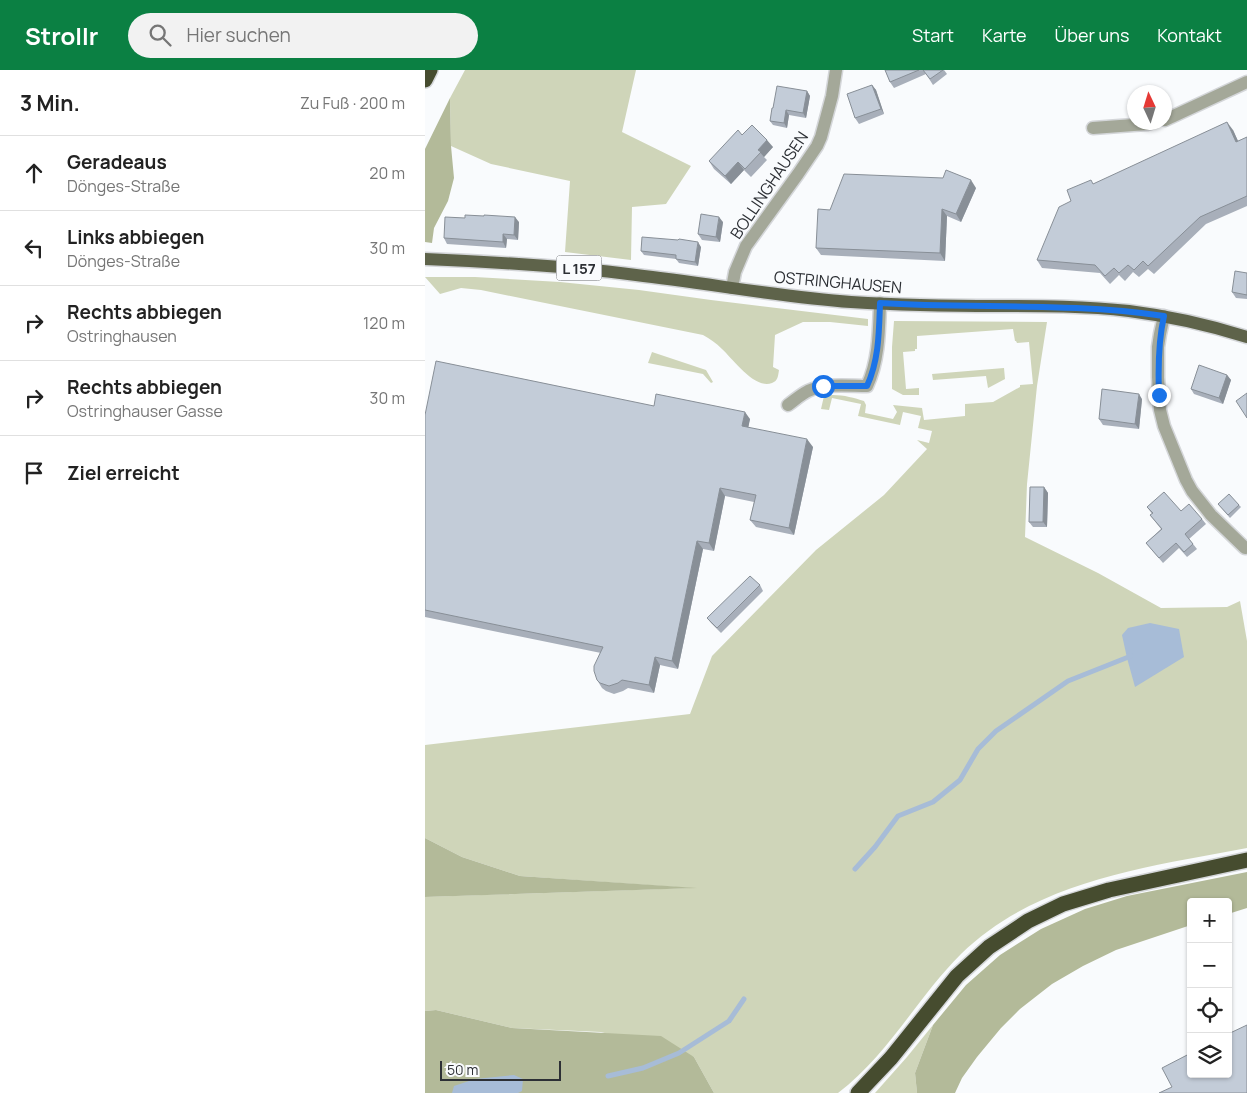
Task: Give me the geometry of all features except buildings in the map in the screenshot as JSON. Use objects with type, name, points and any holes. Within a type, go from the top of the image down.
[{"type":"highway","points":[[425,80],[430,70]]},
{"type":"highway","points":[[858,1093],[891,1058],[957,976],[989,948],[1028,921],[1063,904],[1109,890],[1247,860]]},
{"type":"main road","name":"OSTRINGHAUSEN","points":[[425,258],[578,268],[813,298],[917,305],[1091,308],[1128,311],[1164,316],[1247,337]]},
{"type":"street","name":"BOLLINGHAUSEN","points":[[732,288],[735,272],[746,246],[799,174],[817,146],[832,96],[836,70]]},
{"type":"street","points":[[1172,117],[1247,82]]},
{"type":"street","points":[[1093,128],[1127,125]]},
{"type":"street","points":[[788,405],[810,390],[823,386],[867,386],[873,374],[877,354],[880,303]]},
{"type":"street","points":[[1164,316],[1159,340],[1158,377],[1159,410],[1163,426],[1192,491],[1211,515],[1245,548]]},
{"type":"green space","points":[[465,70],[636,70],[622,132],[691,166],[666,204],[632,207],[631,260],[565,252],[570,181],[491,164],[451,146],[450,98]]},
{"type":"green space","points":[[450,98],[454,178],[448,201],[434,228],[432,243],[425,242],[425,149]]},
{"type":"green space","points":[[425,277],[475,277],[560,282],[639,290],[868,319],[868,326],[830,322],[803,322],[775,335],[773,367],[779,370],[777,380],[765,384],[752,378],[720,347],[703,335],[481,290],[461,288],[440,294]]},
{"type":"green space","points":[[894,321],[1047,322],[1037,386],[1027,484],[1025,537],[1098,573],[1161,608],[1227,607],[1240,601],[1247,641],[1247,848],[1133,870],[1095,880],[1059,893],[1024,909],[991,929],[961,954],[872,1061],[838,1093],[714,1093],[694,1057],[601,1032],[512,1028],[436,1010],[425,1011],[425,897],[690,888],[520,876],[462,857],[425,838],[425,745],[690,714],[712,656],[816,550],[884,495],[927,449],[917,440],[929,443],[932,431],[918,428],[921,416],[903,412],[900,425],[858,416],[861,404],[832,398],[829,410],[821,409],[824,396],[839,395],[864,401],[866,405],[865,413],[893,419],[897,412],[893,405],[922,408],[924,420],[965,416],[965,404],[993,402],[1020,387],[1020,385],[1033,384],[1029,342],[1017,343],[1013,329],[917,336],[917,349],[915,351],[903,352],[906,389],[919,388],[919,395],[903,395],[892,389]]},
{"type":"green space","points":[[652,352],[706,370],[713,382],[711,383],[703,374],[648,363]]},
{"type":"green space","points":[[1004,368],[1005,379],[988,388],[986,376],[933,380],[932,374]]},
{"type":"green space","points":[[425,838],[462,857],[520,876],[697,888],[425,897]]},
{"type":"green space","points":[[1247,872],[1247,908],[1232,913],[1232,898],[1187,898],[1187,926],[1116,950],[1052,984],[1020,1009],[1001,1028],[962,1078],[955,1093],[917,1093],[915,1073],[933,1025],[966,985],[1000,955],[1041,929],[1085,909],[1127,896]]},
{"type":"green space","points":[[436,1010],[512,1028],[661,1036],[694,1057],[714,1093],[425,1093],[425,1011]]},
{"type":"green space","points":[[933,1025],[915,1073],[917,1093],[875,1093],[907,1057]]},
{"type":"water","points":[[1150,623],[1179,629],[1184,657],[1135,687],[1122,635],[1128,628]]},
{"type":"water","points":[[514,1075],[523,1079],[522,1091],[518,1093],[452,1093],[454,1086],[475,1079]]},
{"type":"waterway","points":[[855,869],[875,847],[898,816],[933,802],[960,780],[978,749],[996,731],[1068,681],[1131,656]]},
{"type":"waterway","points":[[608,1076],[643,1068],[679,1053],[729,1021],[744,999]]},
{"type":"route","points":[[823,386],[867,386],[873,374],[877,354],[880,303],[1063,307],[1128,311],[1164,316],[1158,347],[1159,395]]}]
